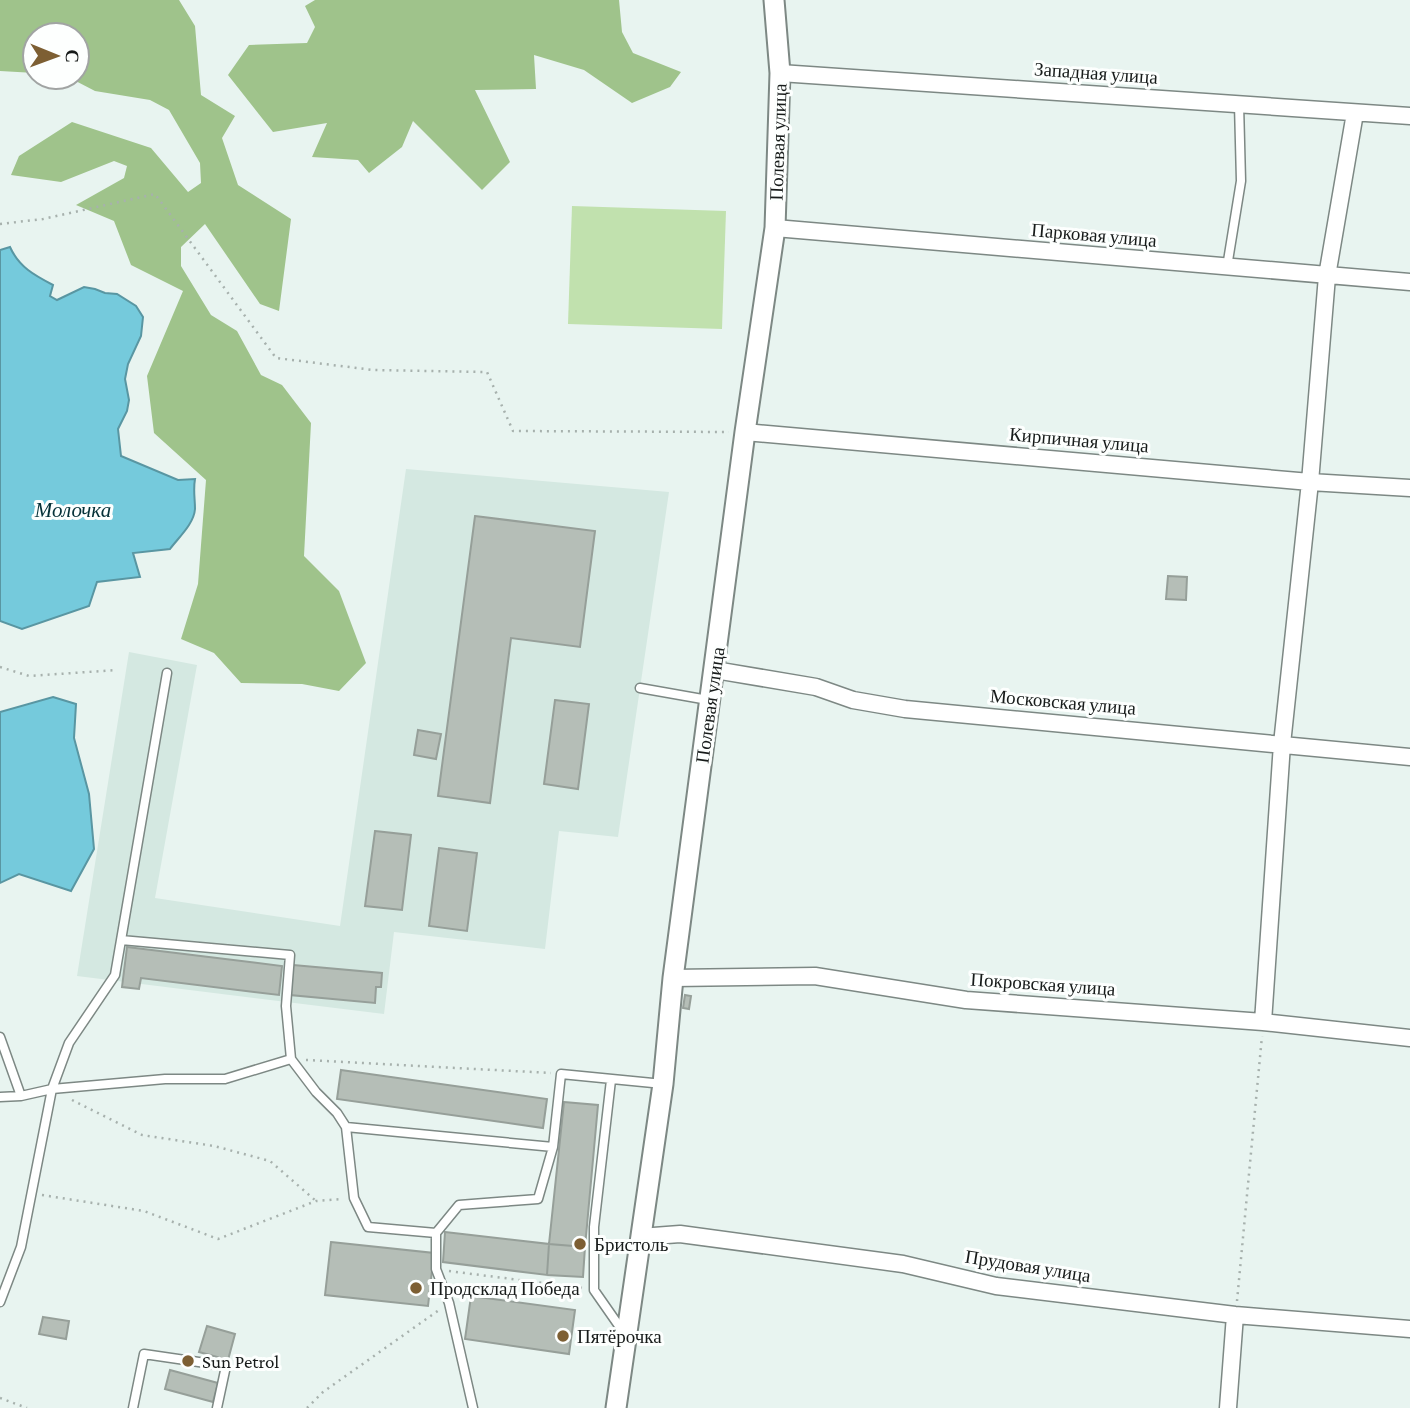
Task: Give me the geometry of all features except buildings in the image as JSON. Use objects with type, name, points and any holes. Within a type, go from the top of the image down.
[{"type":"street","name":"Полевая улица","points":[[617,1408],[663,1084],[673,978],[745,432],[775,228],[780,73],[774,0]]},
{"type":"street","name":"Западная улица","points":[[780,73],[1410,116]]},
{"type":"street","points":[[1263,1022],[1282,744],[1310,482],[1328,276],[1355,113]]},
{"type":"street","name":"Парковая улица","points":[[775,228],[1410,282]]},
{"type":"street","name":"Кирпичная улица","points":[[745,432],[1310,482],[1410,488]]},
{"type":"street","name":"Московская улица","points":[[715,670],[816,687],[853,700],[905,709],[1410,757]]},
{"type":"street","name":"Покровская улица","points":[[673,978],[815,976],[966,1000],[1263,1022],[1410,1038]]},
{"type":"street","name":"Прудовая улица","points":[[640,1237],[680,1234],[902,1264],[996,1286],[1235,1315],[1410,1329]]},
{"type":"street","points":[[1228,1408],[1235,1315]]},
{"type":"lane","points":[[1227,267],[1241,181],[1239,104]]},
{"type":"lane","points":[[0,1302],[21,1247],[52,1089],[69,1043],[115,975],[167,673]]},
{"type":"lane","points":[[640,688],[711,700]]},
{"type":"lane","points":[[121,940],[290,955],[286,1006],[291,1059],[316,1092],[337,1113],[345,1127],[354,1198],[368,1227],[436,1233]]},
{"type":"lane","points":[[0,1037],[21,1096]]},
{"type":"lane","points":[[0,1097],[21,1096],[52,1089],[165,1079],[226,1079],[291,1059]]},
{"type":"lane","points":[[472,1408],[449,1303],[436,1269],[436,1233],[459,1205],[538,1199],[553,1147],[561,1074],[663,1084]]},
{"type":"lane","points":[[611,1080],[594,1227],[594,1290],[626,1337]]},
{"type":"lane","points":[[345,1127],[553,1147]]},
{"type":"lane","points":[[133,1408],[144,1354],[226,1366],[217,1408]]},
{"type":"path","points":[[0,224],[43,219],[155,194],[276,358],[373,370],[486,372],[513,431],[745,432]]},
{"type":"path","points":[[0,667],[29,676],[117,670]]},
{"type":"path","points":[[1235,1315],[1263,1022]]},
{"type":"path","points":[[291,1059],[561,1074]]},
{"type":"path","points":[[52,1089],[142,1135],[214,1146],[270,1161],[316,1201]]},
{"type":"path","points":[[33,1194],[144,1212],[218,1239],[316,1201],[354,1198]]},
{"type":"path","points":[[436,1269],[594,1290]]},
{"type":"path","points":[[307,1408],[323,1392],[449,1303]]},
{"type":"path","points":[[0,1398],[27,1408]]},
{"type":"shaded area","points":[[406,469],[669,492],[618,837],[559,831],[545,949],[394,932],[384,1014],[77,976],[129,652],[197,665],[155,898],[340,926]]},
{"type":"green space","points":[[0,0],[179,0],[195,26],[201,95],[235,116],[222,138],[238,185],[291,219],[279,311],[260,304],[205,224],[181,247],[181,266],[211,315],[237,331],[261,375],[282,385],[311,423],[304,556],[339,591],[366,663],[339,691],[302,684],[241,683],[214,653],[181,639],[198,584],[206,480],[154,433],[147,376],[183,291],[131,265],[114,221],[76,205],[124,178],[127,166],[114,161],[61,182],[11,175],[19,156],[72,122],[151,148],[188,192],[201,183],[200,163],[169,110],[150,100],[91,89],[91,21],[21,21],[21,72],[0,71]]},
{"type":"green space","points":[[315,0],[619,0],[622,32],[633,53],[681,72],[670,87],[632,103],[584,70],[534,55],[536,89],[475,90],[510,162],[482,190],[413,121],[402,147],[369,173],[358,160],[312,157],[327,123],[273,132],[228,75],[249,45],[307,43],[315,27],[305,6]]},
{"type":"green space","points":[[572,206],[726,211],[722,329],[568,324]]},
{"type":"water","name":"Молочка","points":[[10,247],[33,274],[53,285],[50,296],[57,300],[84,287],[117,294],[136,306],[143,317],[141,336],[128,364],[125,379],[129,400],[118,429],[121,456],[178,480],[195,479],[194,515],[170,549],[133,553],[140,577],[97,582],[89,606],[22,629],[0,621],[0,250]]},
{"type":"water","points":[[53,697],[76,704],[74,738],[89,794],[94,849],[71,891],[19,874],[0,883],[0,712]]},
{"type":"place","name":"Бристоль","points":[[580,1244]]},
{"type":"place","name":"Продсклад Победа","points":[[416,1288]]},
{"type":"place","name":"Пятёрочка","points":[[563,1336]]},
{"type":"place","name":"Sun Petrol","points":[[188,1361]]}]
